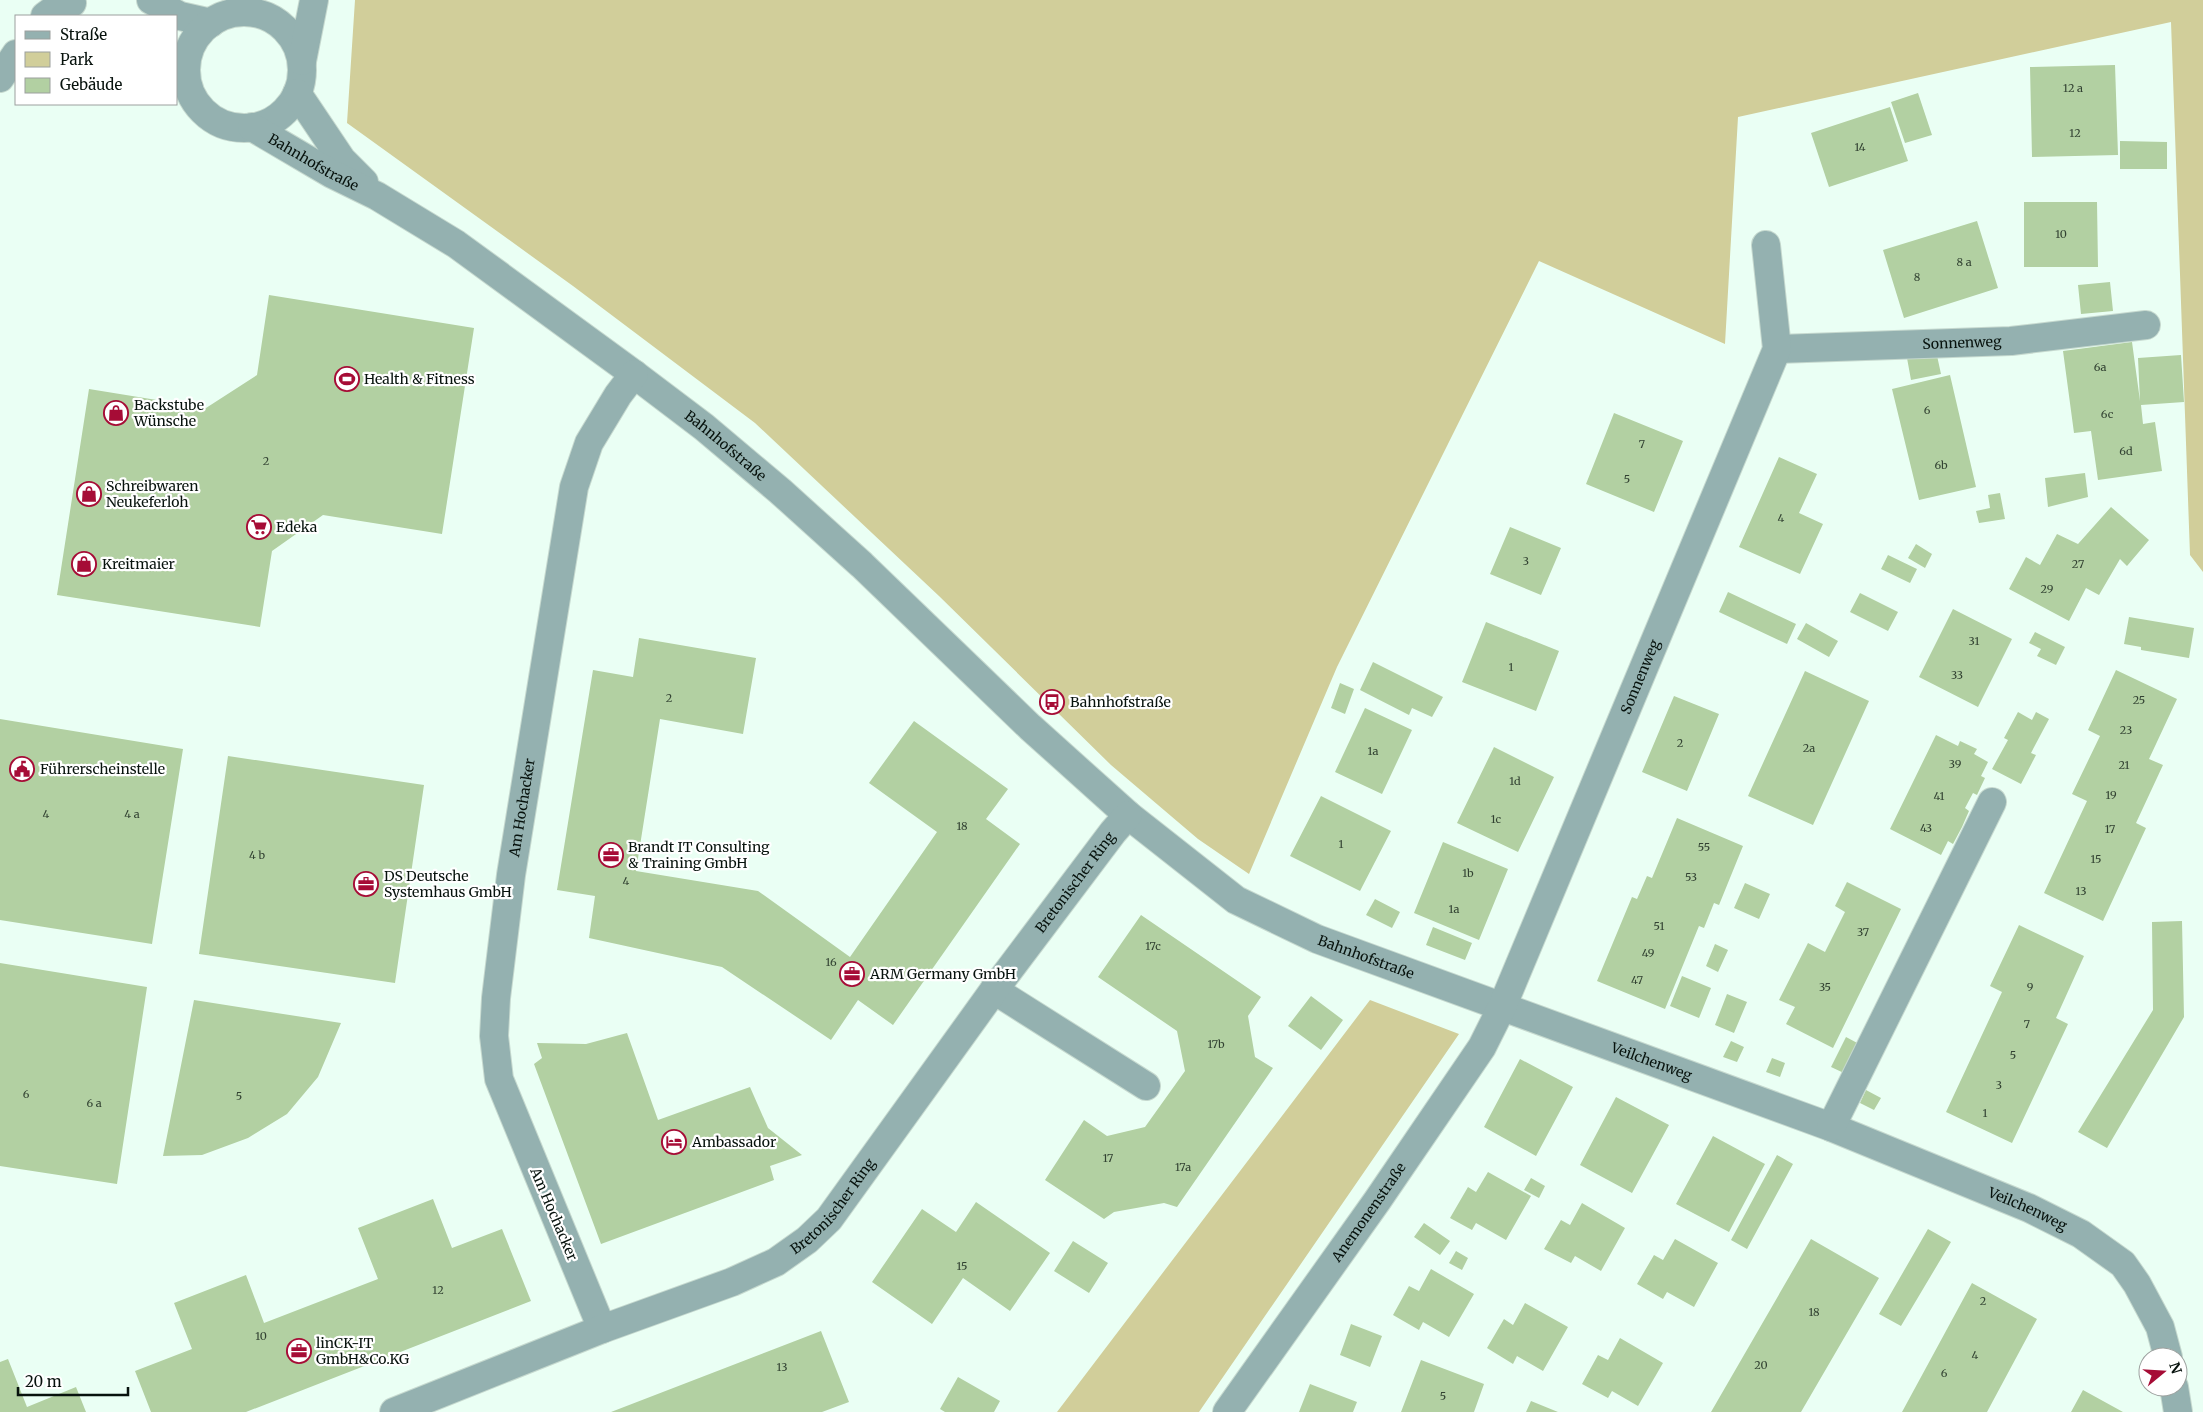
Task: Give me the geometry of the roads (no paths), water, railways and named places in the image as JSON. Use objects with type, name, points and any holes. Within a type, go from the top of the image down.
[{"type":"street","points":[[151,0],[180,16],[211,23]]},
{"type":"street","points":[[302,61],[314,0]]},
{"type":"street","points":[[46,15],[53,10],[77,6]]},
{"type":"street","name":"Bahnhofstraße","points":[[260,6],[285,29],[296,44],[302,61],[302,77],[290,106],[279,116],[266,124],[236,128],[208,116],[198,105],[184,84],[187,61],[192,46],[200,33],[211,23],[224,15],[260,6]]},
{"type":"street","points":[[0,78],[15,56]]},
{"type":"street","name":"Bahnhofstraße","points":[[297,93],[342,160],[377,196]]},
{"type":"street","name":"Bahnhofstraße","points":[[252,127],[332,174],[377,196],[456,244],[704,427],[780,491],[862,565],[1030,727],[1128,815],[1236,900],[1274,920],[1317,939],[1502,1007]]},
{"type":"street","name":"Sonnenweg","points":[[1502,1007],[1777,348],[1766,245]]},
{"type":"street","name":"Sonnenweg","points":[[1777,348],[2011,341],[2146,325]]},
{"type":"street","name":"Am Hochacker","points":[[602,1329],[499,1079],[494,1036],[496,998],[511,875],[574,487],[589,444],[618,395],[634,374]]},
{"type":"street","points":[[1831,1127],[1992,802]]},
{"type":"street","name":"Bretonischer Ring","points":[[394,1412],[602,1329],[732,1282],[776,1262],[807,1240],[829,1219],[994,990],[1113,832],[1128,815]]},
{"type":"street","points":[[994,990],[1146,1086]]},
{"type":"street","name":"Veilchenweg","points":[[1502,1007],[1831,1127],[2029,1208],[2080,1234],[2123,1264],[2137,1284],[2160,1327],[2165,1347]]},
{"type":"street","name":"Anemonenstraße","points":[[1227,1412],[1444,1104],[1482,1047],[1502,1007]]},
{"type":"place","name":"Health & Fitness","points":[[347,379]]},
{"type":"place","name":"Backstube Wünsche","points":[[116,413]]},
{"type":"place","name":"Schreibwaren Neukeferloh","points":[[89,494]]},
{"type":"place","name":"Edeka","points":[[259,527]]},
{"type":"place","name":"Kreitmaier","points":[[84,564]]},
{"type":"place","name":"Bahnhofstraße","points":[[1052,702]]},
{"type":"place","name":"Führerscheinstelle","points":[[22,769]]},
{"type":"place","name":"Brandt IT Consulting & Training GmbH","points":[[611,855]]},
{"type":"place","name":"DS Deutsche Systemhaus GmbH","points":[[366,884]]},
{"type":"place","name":"ARM Germany GmbH","points":[[852,974]]},
{"type":"place","name":"Ambassador","points":[[674,1142]]},
{"type":"place","name":"linCK-IT GmbH&Co.KG","points":[[299,1351]]}]
